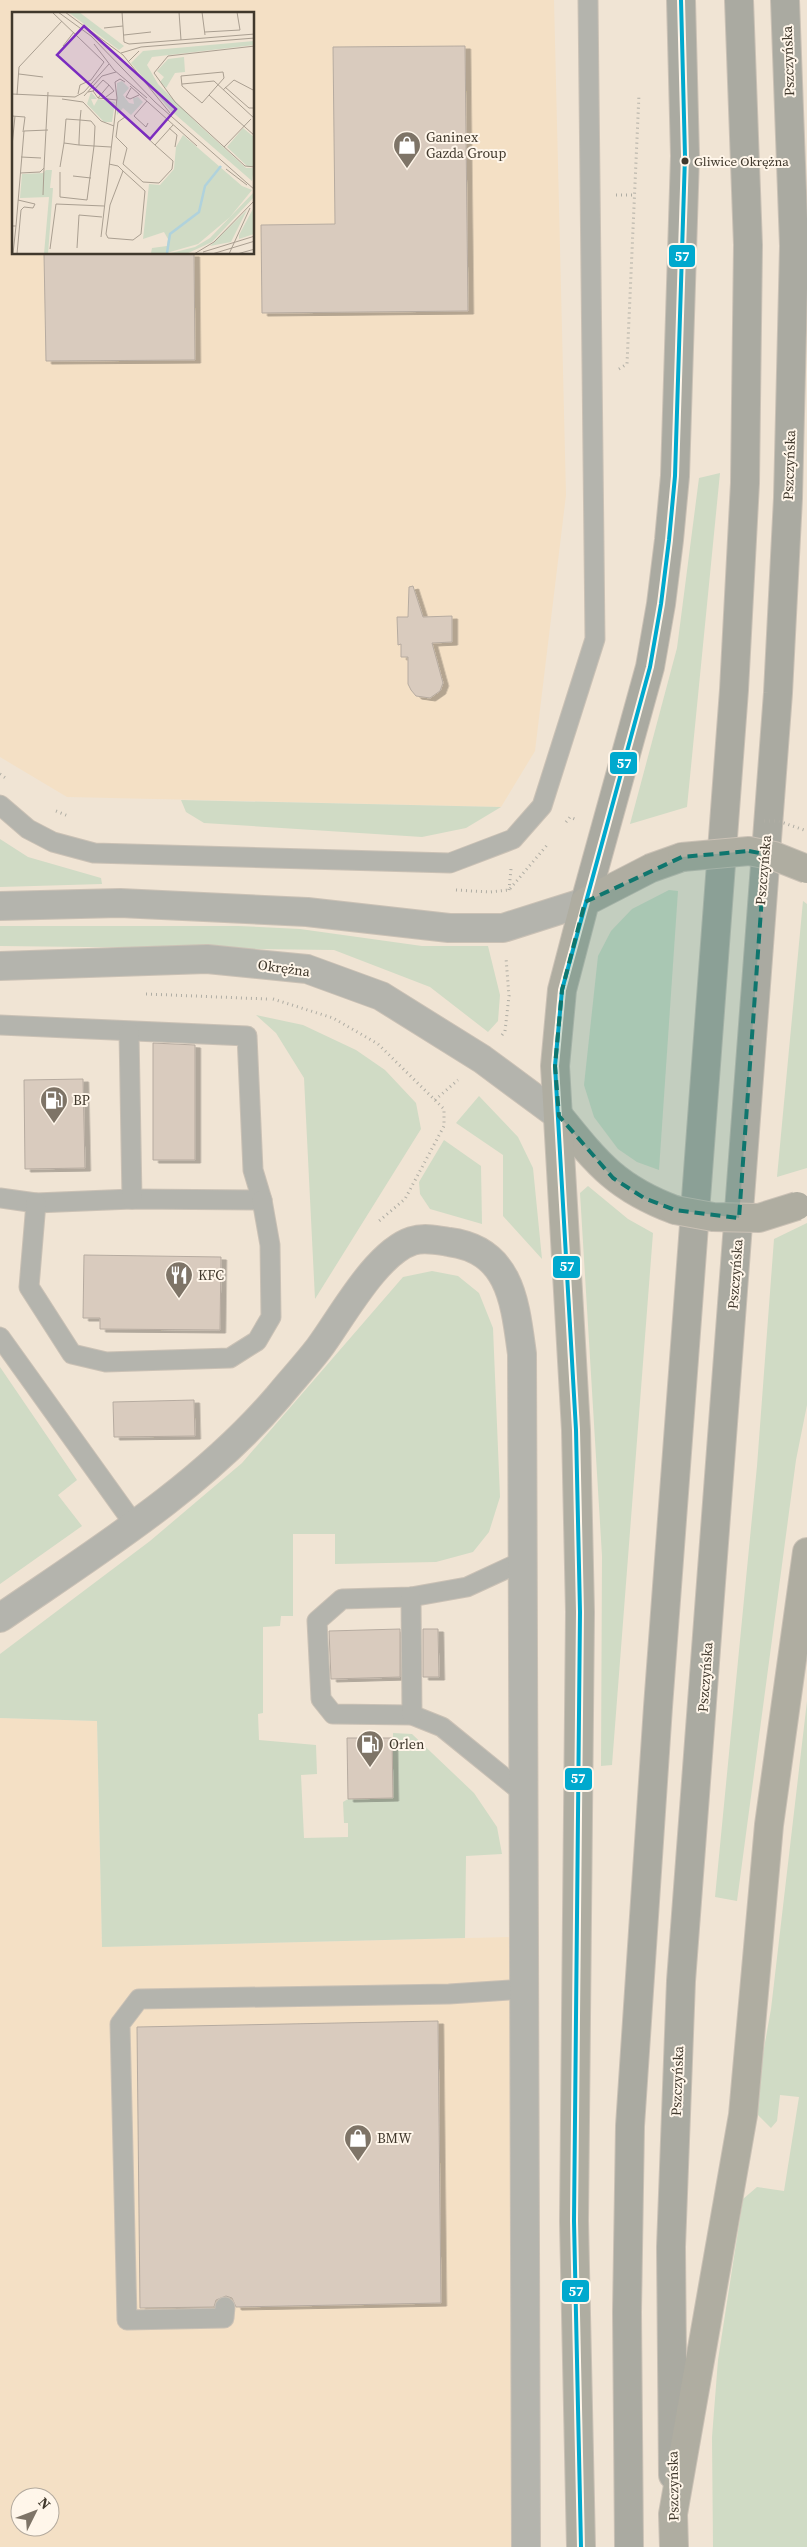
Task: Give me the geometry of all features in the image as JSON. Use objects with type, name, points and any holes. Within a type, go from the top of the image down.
[{"type":"main road","points":[[581,2547],[574,2221],[580,1612],[576,1430],[555,1066],[562,990],[650,667],[662,604],[675,476],[685,156],[682,0]]},
{"type":"main road","points":[[630,2547],[627,2312],[630,2126],[658,1707],[734,690],[745,483],[748,245],[739,0]]},
{"type":"main road","name":"Pszczyńska","points":[[674,2547],[671,2247],[681,1981],[778,693],[788,498],[794,246],[786,0]]},
{"type":"main road","points":[[585,902],[651,868],[682,857],[749,851],[774,856],[807,870]]},
{"type":"main road","points":[[559,1116],[589,1153],[613,1178],[644,1198],[675,1210],[713,1218],[759,1218],[802,1204]]},
{"type":"main road","points":[[673,2514],[743,2115],[769,1825],[807,1552]]},
{"type":"street","points":[[0,906],[120,903],[307,912],[449,928],[503,928],[585,902]]},
{"type":"street","name":"Okrężna","points":[[0,966],[207,958],[307,969],[381,996],[482,1059],[559,1116]]},
{"type":"street","points":[[0,1618],[173,1496],[234,1442],[276,1400],[318,1350],[376,1268],[393,1250],[413,1241],[428,1239],[466,1244],[502,1271],[510,1291],[517,1318],[522,1354],[521,1562],[525,1989],[526,2547]]},
{"type":"lane","points":[[0,805],[28,829],[53,842],[94,853],[450,864],[513,839],[542,806],[595,639],[588,0]]},
{"type":"lane","points":[[0,1024],[129,1032],[247,1036],[253,1170],[262,1200],[270,1245],[271,1317],[257,1341],[230,1358],[106,1362],[72,1354],[29,1287],[36,1203]]},
{"type":"lane","points":[[129,1032],[132,1199]]},
{"type":"lane","points":[[0,1198],[36,1203],[132,1199],[262,1200]]},
{"type":"lane","points":[[0,1337],[134,1524]]},
{"type":"lane","points":[[521,1562],[467,1587],[411,1597],[342,1599],[317,1621],[321,1699],[333,1714],[412,1715],[442,1727],[522,1792]]},
{"type":"lane","points":[[411,1597],[412,1715]]},
{"type":"lane","points":[[225,2307],[224,2318],[126,2320],[120,2024],[139,1999],[449,1994],[525,1989]]},
{"type":"path","points":[[614,371],[627,364],[639,94]]},
{"type":"path","points":[[617,195],[636,194]]},
{"type":"path","points":[[482,1059],[506,1031],[509,996],[503,928],[510,890]]},
{"type":"path","points":[[378,1222],[405,1199]]},
{"type":"highlighted area","points":[[749,851],[765,854],[739,1218],[675,1210],[644,1198],[613,1178],[559,1116],[555,1066],[562,990],[585,902],[682,857]]},
{"type":"shaded area","points":[[0,0],[554,0],[566,495],[535,751],[501,807],[67,797],[0,757]]},
{"type":"shaded area","points":[[0,1718],[97,1721],[102,1947],[511,1937],[520,2547],[0,2547]]},
{"type":"green space","points":[[720,473],[687,807],[630,824],[677,648],[699,478]]},
{"type":"green space","points":[[181,800],[501,807],[466,828],[422,837],[204,823],[186,812]]},
{"type":"green space","points":[[0,839],[28,857],[101,878],[102,884],[0,887]]},
{"type":"green space","points":[[669,890],[678,891],[659,1170],[637,1162],[618,1149],[594,1117],[584,1085],[598,956],[611,931],[632,909]]},
{"type":"green space","points":[[803,901],[807,904],[807,1168],[777,1177]]},
{"type":"green space","points":[[0,926],[238,926],[300,929],[422,946],[488,946],[500,995],[498,1021],[488,1032],[430,987],[334,950],[0,946]]},
{"type":"green space","points":[[256,1015],[303,1025],[356,1050],[385,1070],[416,1103],[421,1129],[315,1299],[304,1078],[276,1033]]},
{"type":"green space","points":[[479,1096],[518,1137],[533,1168],[542,1259],[503,1216],[503,1155],[456,1123]]},
{"type":"green space","points":[[444,1140],[481,1166],[482,1224],[430,1209],[420,1194],[419,1182]]},
{"type":"green space","points":[[588,1186],[628,1219],[653,1233],[612,1765],[601,1766],[602,1556],[580,1193]]},
{"type":"green space","points":[[807,1223],[807,1405],[796,1460],[737,1901],[715,1897],[757,1466],[774,1239]]},
{"type":"green space","points":[[432,1271],[458,1276],[479,1293],[493,1328],[500,1497],[489,1532],[473,1552],[436,1562],[335,1564],[335,1534],[293,1534],[293,1616],[281,1616],[280,1626],[263,1627],[263,1713],[258,1714],[259,1740],[316,1745],[317,1774],[301,1775],[304,1838],[348,1837],[348,1823],[344,1823],[343,1802],[348,1799],[393,1798],[393,1733],[412,1734],[474,1793],[497,1827],[502,1854],[466,1856],[465,1938],[102,1947],[97,1721],[0,1718],[0,1654],[150,1541],[242,1463],[403,1277]]},
{"type":"green space","points":[[0,1367],[77,1480],[58,1495],[82,1526],[0,1584]]},
{"type":"green space","points":[[807,1701],[807,2547],[713,2547],[712,2437],[718,2360],[743,2199],[757,2187],[784,2191],[799,2097],[780,2095],[777,2121],[771,2128],[753,2110],[771,2009]]},
{"type":"building","points":[[465,46],[468,311],[262,313],[261,225],[335,224],[333,47]]},
{"type":"building","points":[[44,255],[194,255],[195,360],[46,361]]},
{"type":"building","points":[[413,586],[423,617],[452,616],[452,642],[432,643],[443,683],[440,691],[430,698],[416,696],[411,690],[408,684],[408,657],[401,657],[401,644],[398,645],[397,617],[408,617],[409,587]]},
{"type":"building","points":[[153,1043],[195,1045],[195,1160],[153,1160]]},
{"type":"building","name":"BP","points":[[83,1079],[85,1168],[25,1169],[24,1080]]},
{"type":"building","points":[[84,1255],[221,1257],[220,1330],[100,1329],[100,1318],[83,1318]]},
{"type":"building","points":[[194,1400],[195,1436],[114,1437],[113,1402]]},
{"type":"building","points":[[400,1629],[400,1677],[331,1679],[329,1631]]},
{"type":"building","points":[[423,1629],[438,1629],[439,1677],[423,1677]]},
{"type":"building","name":"Orlen","points":[[347,1738],[392,1738],[393,1798],[348,1799]]},
{"type":"building","points":[[438,2021],[441,2303],[236,2307],[232,2298],[226,2296],[216,2300],[214,2307],[140,2308],[137,2027]]},
{"type":"transit line","name":"57","points":[[581,2547],[574,2221],[580,1612],[576,1430],[555,1066],[562,990],[650,667],[661,604],[669,540],[675,476],[685,156],[681,0]]},
{"type":"place","name":"Gliwice Okrężna","points":[[685,161]]},
{"type":"place","name":"Ganinex Gazda Group","points":[[407,169]]},
{"type":"place","name":"BP","points":[[54,1124]]},
{"type":"place","name":"KFC","points":[[179,1299]]},
{"type":"place","name":"Orlen","points":[[370,1768]]},
{"type":"place","name":"BMW","points":[[358,2162]]}]
